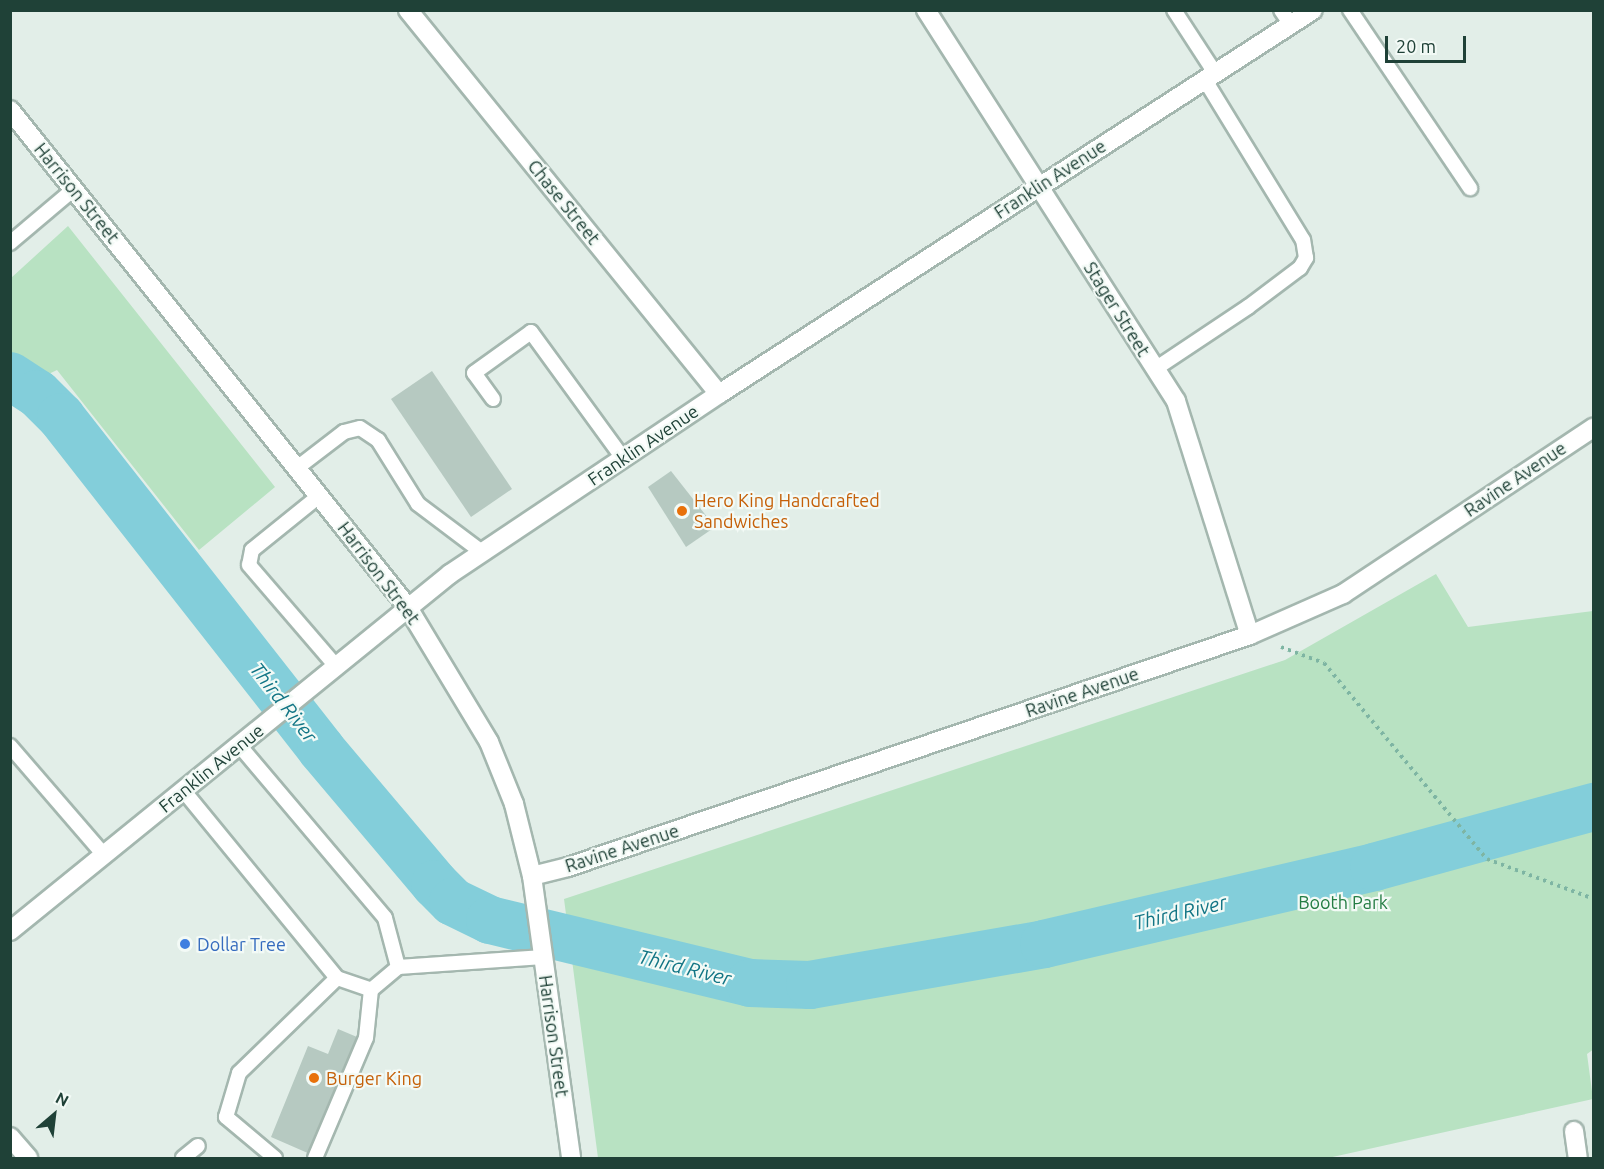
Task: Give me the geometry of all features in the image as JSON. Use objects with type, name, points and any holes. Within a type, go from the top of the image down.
[{"type":"street","name":"Chase Street","points":[[408,10],[719,394]]},
{"type":"street","name":"Stager Street","points":[[926,10],[1176,401],[1190,438],[1208,512],[1250,635]]},
{"type":"street","name":"Franklin Avenue","points":[[10,931],[407,606],[482,552],[719,394],[1210,76],[1286,18],[1313,10]]},
{"type":"street","name":"Harrison Street","points":[[10,110],[407,606],[489,742],[514,804],[533,883],[571,1158]]},
{"type":"street","name":"Ravine Avenue","points":[[533,883],[579,863],[1250,635],[1343,594],[1593,427]]},
{"type":"street","points":[[1574,1131],[1578,1158]]},
{"type":"street","points":[[10,1137],[28,1158]]},
{"type":"lane","points":[[1155,369],[1248,307],[1300,268],[1306,258],[1303,240],[1174,10]]},
{"type":"lane","points":[[1350,10],[1470,188]]},
{"type":"lane","points":[[10,243],[74,189]]},
{"type":"lane","points":[[493,399],[474,374],[531,332],[623,458]]},
{"type":"lane","points":[[297,468],[344,432],[360,428],[378,440],[418,504],[482,552]]},
{"type":"lane","points":[[319,496],[252,550],[249,565],[335,665]]},
{"type":"lane","points":[[239,745],[385,918],[398,967]]},
{"type":"lane","points":[[10,746],[104,855]]},
{"type":"lane","points":[[183,790],[337,978],[371,990]]},
{"type":"lane","points":[[315,1158],[366,1038],[371,990],[398,967],[545,964]]},
{"type":"lane","points":[[275,1158],[226,1118],[239,1073],[337,978]]},
{"type":"lane","points":[[183,1158],[198,1146]]},
{"type":"path","points":[[1250,635],[1324,663],[1487,859],[1593,899]]},
{"type":"green space","points":[[68,226],[275,487],[199,550],[57,370],[11,392],[11,278]]},
{"type":"green space","name":"Booth Park","points":[[1436,574],[1468,627],[1593,611],[1594,1049],[1587,1054],[1593,1099],[1328,1158],[598,1158],[564,899],[1285,660]]},
{"type":"building","points":[[432,371],[512,489],[471,517],[391,399]]},
{"type":"building","name":"Hero King Handcrafted Sandwiches","points":[[671,471],[715,527],[686,547],[648,487]]},
{"type":"building","points":[[338,1029],[357,1037],[310,1154],[271,1137],[308,1046],[328,1054]]},
{"type":"waterway","name":"Third River","points":[[10,376],[38,394],[61,417],[321,749],[435,884],[453,902],[490,920],[750,983],[810,985],[1044,944],[1374,867],[1594,807]]},
{"type":"place","name":"Hero King Handcrafted Sandwiches","points":[[682,511]]},
{"type":"place","name":"Dollar Tree","points":[[185,944]]},
{"type":"place","name":"Burger King","points":[[314,1078]]}]
